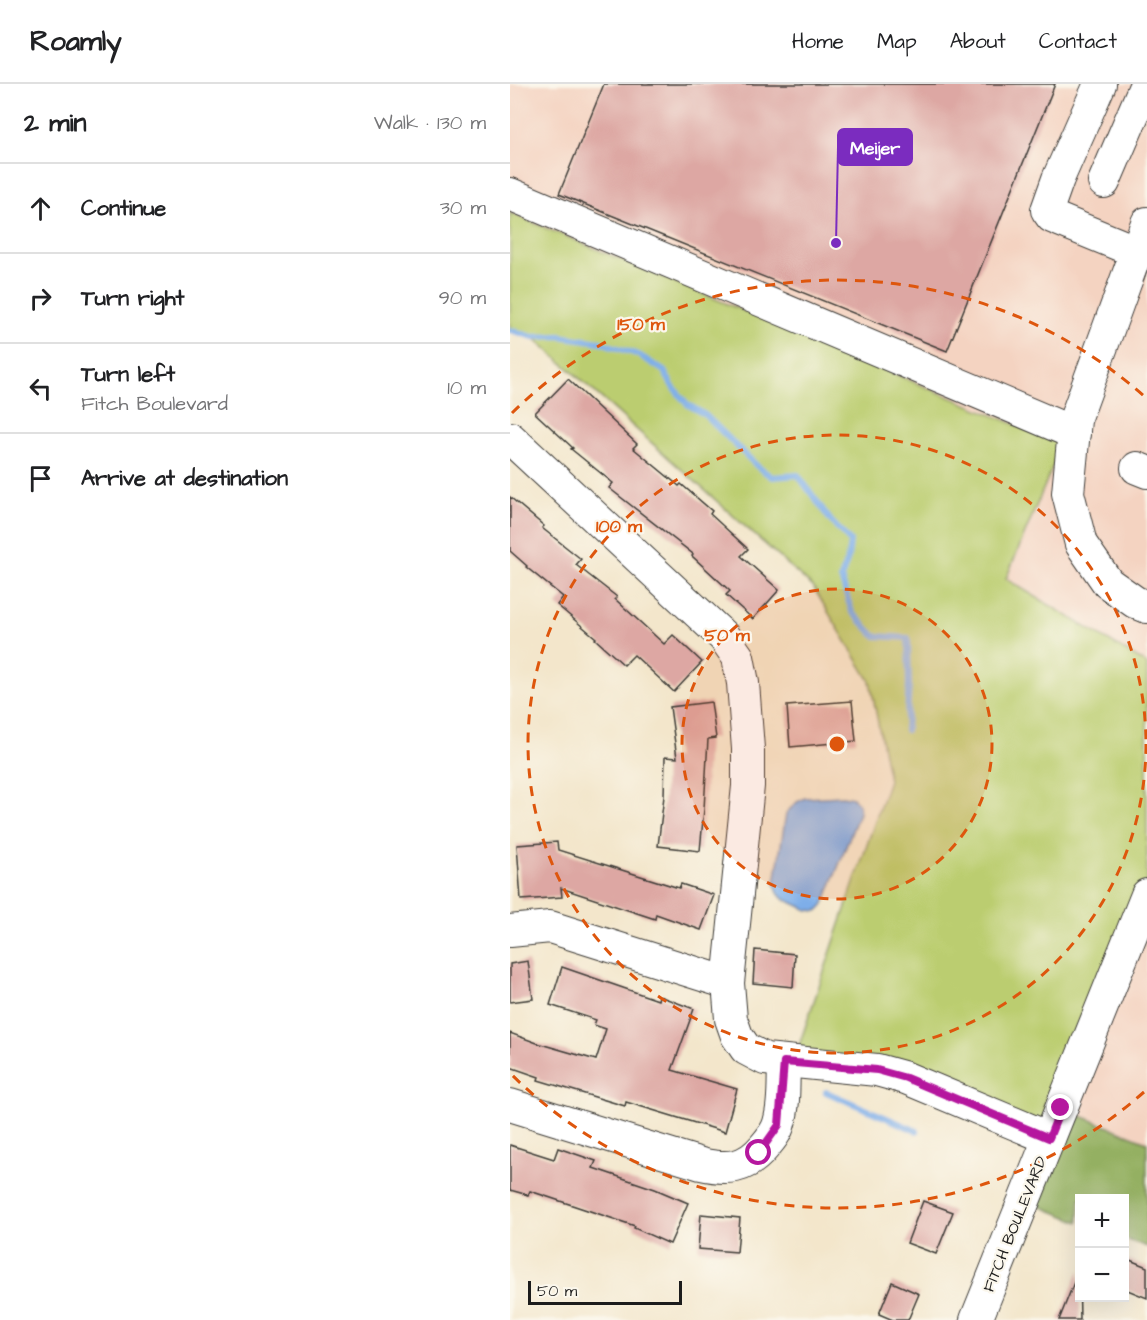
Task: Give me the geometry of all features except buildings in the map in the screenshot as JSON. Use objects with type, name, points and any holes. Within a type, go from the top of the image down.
[{"type":"street","points":[[1100,84],[1058,179],[1047,210],[1052,217],[1142,237],[1075,420],[1068,493],[1081,544],[1107,583],[1135,602],[1147,607]]},
{"type":"street","points":[[1104,182],[1146,84]]},
{"type":"street","points":[[510,194],[1074,433]]},
{"type":"street","points":[[510,438],[724,637],[738,657],[743,683],[748,786],[728,982],[731,1020],[736,1036],[746,1049],[765,1059],[877,1070],[906,1078],[1049,1138]]},
{"type":"street","name":"FITCH BOULEVARD","points":[[976,1320],[1049,1138],[1139,936],[1147,895]]},
{"type":"street","points":[[510,931],[550,927],[728,982]]},
{"type":"street","points":[[510,1106],[700,1164],[717,1168],[733,1167],[747,1163],[759,1153],[779,1125],[784,1062]]},
{"type":"shaded area","points":[[510,84],[1147,84],[1147,664],[1006,580],[1062,443],[510,213]]},
{"type":"shaded area","points":[[1147,895],[1147,1142],[1061,1108]]},
{"type":"green space","points":[[510,213],[1062,444],[1006,579],[1147,664],[1147,895],[1049,1138],[906,1078],[793,1063],[889,780],[870,681],[813,587],[533,337],[510,330]]},
{"type":"green space","points":[[1061,1108],[1147,1142],[1147,1247],[1129,1240],[1129,1194],[1075,1194],[1075,1220],[1024,1200]]},
{"type":"water","points":[[843,796],[853,798],[859,804],[859,813],[823,906],[817,911],[808,910],[782,898],[775,883],[786,813],[797,802],[805,798]]},
{"type":"waterway","points":[[510,330],[533,337],[559,336],[600,342],[639,355],[664,371],[687,404],[705,415],[758,467],[772,477],[798,475],[831,521],[850,541],[848,558],[841,578],[852,612],[875,636],[908,638],[909,684],[906,730]]},
{"type":"waterway","points":[[826,1092],[917,1131]]},
{"type":"place","name":"Meijer","points":[[836,243]]},
{"type":"route","points":[[759,1153],[770,1141],[779,1125],[784,1062],[877,1070],[906,1078],[1049,1138],[1061,1108]]}]
